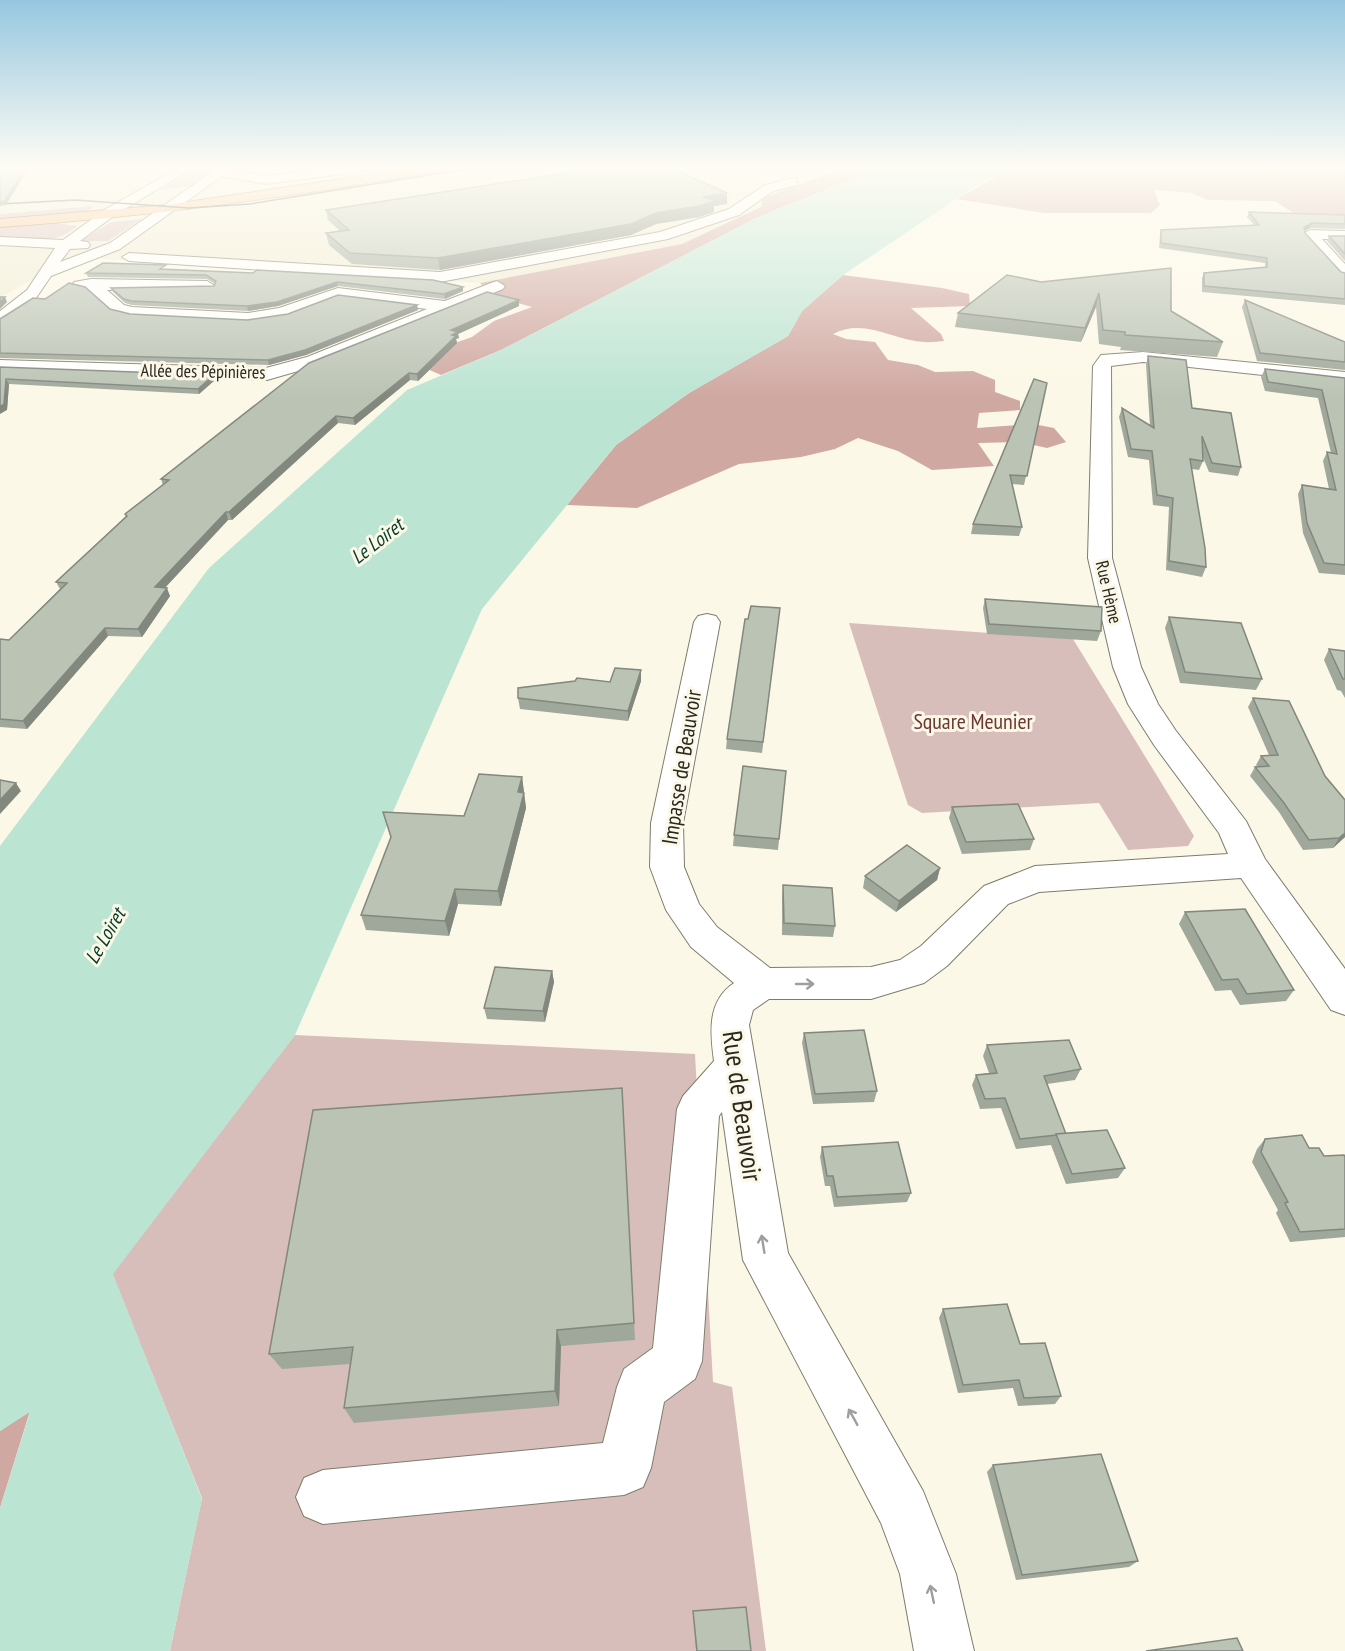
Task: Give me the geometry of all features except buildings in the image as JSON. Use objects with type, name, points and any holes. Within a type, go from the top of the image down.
[{"type":"street","points":[[24,244],[62,249],[91,256]]},
{"type":"street","points":[[55,282],[62,249],[69,244]]},
{"type":"street","points":[[0,318],[27,299],[37,288],[55,282],[91,256],[118,244]]},
{"type":"street","points":[[129,257],[440,277],[619,244]]},
{"type":"street","points":[[1319,244],[1345,273]]},
{"type":"street","points":[[0,255],[115,246]]},
{"type":"street","points":[[91,284],[118,309],[132,312],[248,318],[282,313],[371,280]]},
{"type":"street","points":[[55,282],[207,286]]},
{"type":"street","points":[[113,304],[141,285]]},
{"type":"street","name":"Allée des Pépinières","points":[[0,364],[267,374],[313,362],[497,286]]},
{"type":"street","points":[[338,293],[444,306]]},
{"type":"street","name":"Rue Hème","points":[[1345,378],[1143,357],[1107,359],[1102,366],[1100,558],[1127,666],[1143,704],[1165,738],[1234,829],[1250,865],[1345,999]]},
{"type":"street","name":"Impasse de Beauvoir","points":[[707,622],[667,823],[667,867],[684,910],[704,937],[762,984]]},
{"type":"street","points":[[762,984],[871,983],[911,972],[934,956],[996,895],[1035,879],[1250,865]]},
{"type":"street","name":"Rue de Beauvoir","points":[[762,984],[737,1001],[729,1024],[766,1260],[904,1510],[927,1574],[944,1651]]},
{"type":"street","points":[[323,1497],[624,1468],[642,1387],[677,1360],[699,1109],[735,1065]]},
{"type":"shaded area","points":[[0,244],[682,244],[480,283],[72,257],[0,298]]},
{"type":"shaded area","points":[[682,244],[706,244],[501,350],[441,375],[416,364],[435,350],[472,337],[494,321],[532,307],[490,295],[480,283]]},
{"type":"shaded area","points":[[843,275],[942,288],[969,294],[970,306],[911,308],[941,334],[944,341],[913,341],[879,331],[856,328],[845,329],[833,334],[846,339],[875,342],[888,360],[918,365],[935,372],[973,371],[995,380],[995,392],[1020,401],[1020,410],[979,413],[977,428],[1033,424],[1054,428],[1066,442],[1047,448],[1020,442],[978,443],[994,466],[932,470],[898,451],[858,438],[835,449],[801,457],[739,464],[637,508],[567,505],[616,445],[689,393],[788,336],[802,311]]},
{"type":"shaded area","points":[[30,1411],[0,1508],[0,1431]]},
{"type":"green space","name":"Square Meunier","points":[[849,623],[1073,639],[1194,836],[1188,846],[1128,850],[1099,803],[922,813],[908,805]]},
{"type":"green space","points":[[295,1035],[695,1054],[713,1382],[732,1387],[766,1651],[170,1651],[202,1498],[111,1271]]},
{"type":"water","name":"Le Loiret","points":[[706,244],[889,244],[843,275],[802,311],[788,336],[689,393],[616,445],[482,609],[295,1035],[113,1274],[202,1499],[170,1651],[0,1651],[0,1508],[30,1412],[0,1431],[0,846],[209,568],[407,390],[501,350]]}]
